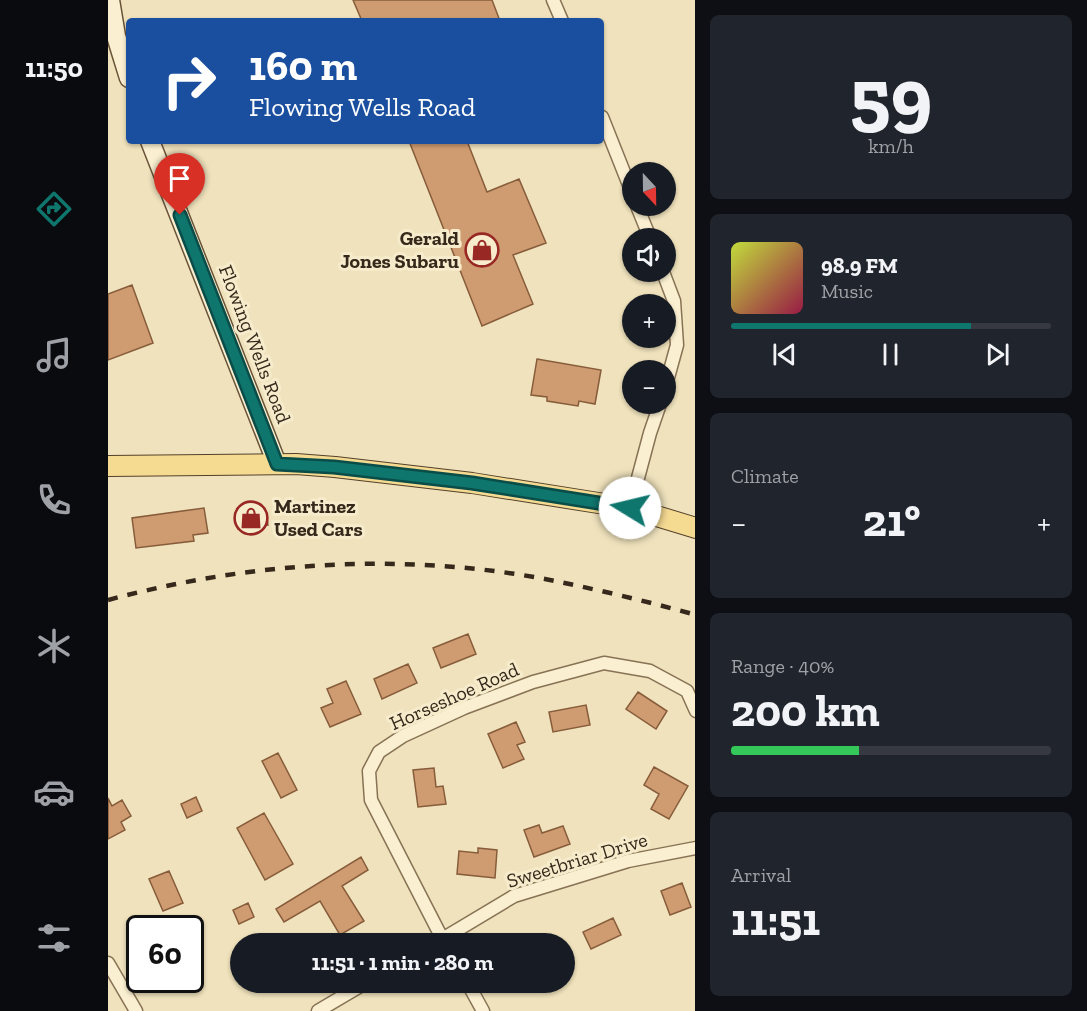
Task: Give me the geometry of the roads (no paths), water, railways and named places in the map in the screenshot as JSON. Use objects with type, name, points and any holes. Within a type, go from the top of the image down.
[{"type":"main road","points":[[110,0],[116,36],[126,68]]},
{"type":"main road","name":"Flowing Wells Road","points":[[151,144],[277,464]]},
{"type":"main road","points":[[108,466],[277,464],[334,467],[472,483],[630,508],[695,528]]},
{"type":"street","points":[[553,0],[561,18]]},
{"type":"street","points":[[604,122],[622,167]]},
{"type":"street","points":[[667,282],[674,301],[676,345],[672,360]]},
{"type":"street","points":[[630,508],[657,414]]},
{"type":"street","name":"Horseshoe Road","points":[[436,933],[371,800],[369,771],[378,752],[403,736],[464,708],[532,682],[604,663],[650,671],[687,691],[695,709]]},
{"type":"street","name":"Sweetbriar Drive","points":[[454,933],[514,896],[628,861],[695,848]]},
{"type":"street","points":[[108,963],[136,1011]]},
{"type":"street","points":[[318,1011],[348,993]]},
{"type":"street","points":[[473,993],[483,1011]]},
{"type":"railway","points":[[108,600],[216,577],[325,565],[381,564],[491,571],[545,579],[695,615]]},
{"type":"place","name":"Gerald Jones Subaru","points":[[482,250]]},
{"type":"place","name":"Martinez Used Cars","points":[[251,518]]}]
